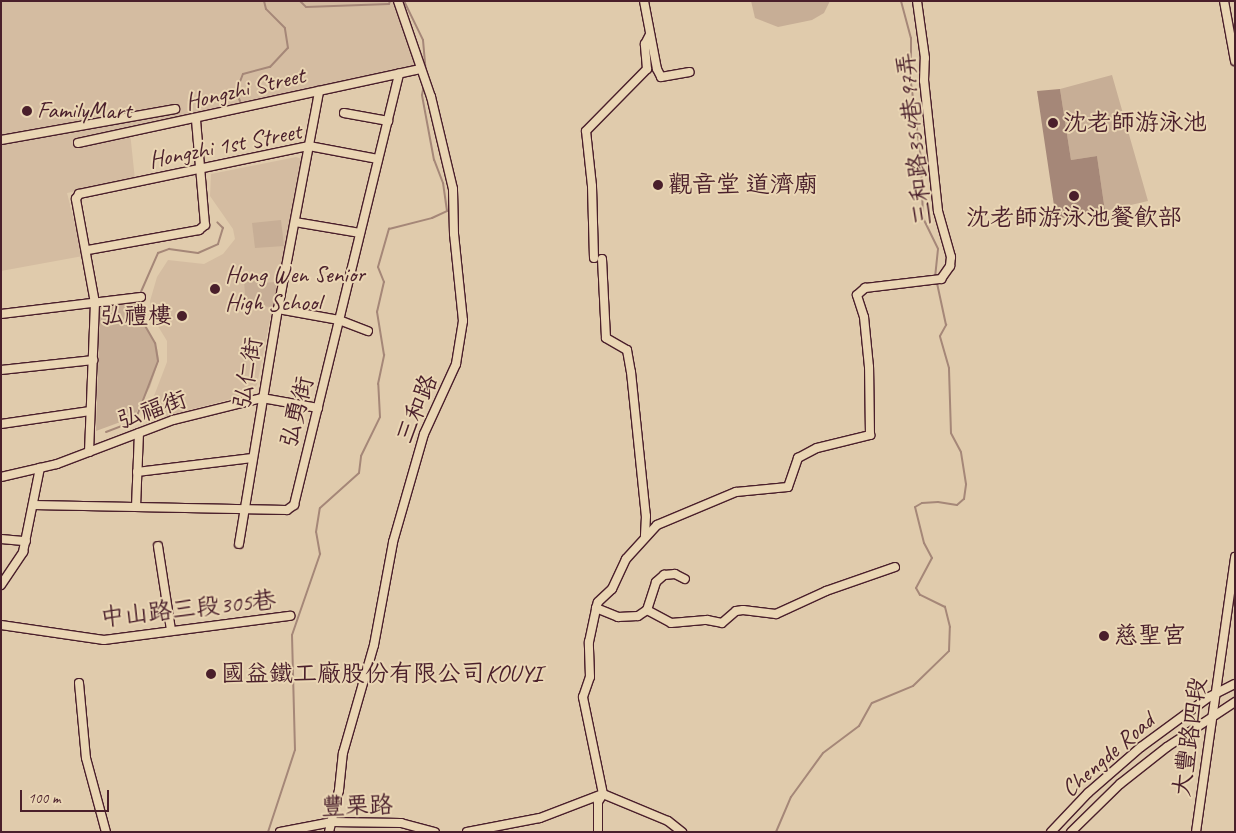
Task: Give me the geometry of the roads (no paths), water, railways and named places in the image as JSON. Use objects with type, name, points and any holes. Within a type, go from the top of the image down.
[{"type":"street","name":"三和路","points":[[329,832],[343,753],[374,645],[393,542],[424,434],[456,364],[461,340],[462,295],[454,234],[455,203],[435,109],[419,69],[416,45],[402,19],[398,1]]},
{"type":"street","points":[[644,1],[661,77],[690,72]]},
{"type":"street","name":"三和路354巷97弄","points":[[603,794],[583,703],[590,678],[589,642],[596,608],[598,602],[612,589],[626,559],[657,525],[736,492],[788,487],[798,458],[818,448],[872,433],[869,367],[864,318],[857,295],[865,288],[941,280],[950,266],[951,256],[938,211],[924,81],[925,58],[917,1]]},
{"type":"street","points":[[1224,1],[1235,61]]},
{"type":"street","points":[[645,536],[646,516],[631,372],[626,350],[606,338],[586,131],[648,69],[645,44],[650,34]]},
{"type":"street","name":"Hongzhi Street","points":[[78,144],[196,120],[419,69]]},
{"type":"street","name":"弘勇街","points":[[33,505],[287,510],[294,505],[399,74]]},
{"type":"street","name":"弘仁街","points":[[239,544],[262,398],[319,91]]},
{"type":"street","points":[[1,140],[174,109]]},
{"type":"street","points":[[344,113],[388,121]]},
{"type":"street","points":[[89,452],[95,303],[88,250],[199,230],[205,224],[202,168],[196,120]]},
{"type":"street","name":"Hongzhi 1st Street","points":[[88,250],[76,199],[79,194],[310,146],[378,159]]},
{"type":"street","points":[[295,222],[360,233]]},
{"type":"street","points":[[1,314],[141,297]]},
{"type":"street","points":[[278,309],[339,320],[368,331]]},
{"type":"street","points":[[1,370],[93,360]]},
{"type":"street","name":"弘福街","points":[[1,477],[40,468],[89,452],[173,420],[262,398],[318,408]]},
{"type":"street","points":[[1,424],[90,411]]},
{"type":"street","points":[[136,507],[139,433]]},
{"type":"street","points":[[138,472],[252,458]]},
{"type":"street","points":[[1,586],[23,552],[40,468]]},
{"type":"street","points":[[1,539],[26,540]]},
{"type":"street","points":[[158,546],[171,630]]},
{"type":"street","name":"大豐路四段","points":[[1196,832],[1235,558]]},
{"type":"street","points":[[647,610],[671,623],[707,620],[722,623],[736,612],[744,610],[776,614],[826,591],[895,567]]},
{"type":"street","points":[[596,608],[630,618],[647,610],[656,582],[664,575],[675,574],[684,579]]},
{"type":"street","name":"中山路三段305巷","points":[[1,625],[104,640],[290,616]]},
{"type":"street","points":[[79,683],[86,758],[106,832]]},
{"type":"street","name":"Chengde Road","points":[[1051,832],[1114,769],[1216,693],[1235,684]]},
{"type":"street","name":"Chengde Road","points":[[1072,832],[1120,784],[1213,715],[1235,702]]},
{"type":"street","points":[[598,832],[598,802],[603,794]]},
{"type":"street","points":[[467,832],[540,818],[603,794],[668,821],[682,832]]},
{"type":"street","name":"豐栗路","points":[[280,832],[332,822],[401,823],[435,832]]},
{"type":"waterway","points":[[240,101],[236,92],[243,74],[270,67],[288,48],[285,28],[266,9],[264,1]]},
{"type":"waterway","points":[[300,1],[306,7],[389,4],[390,1]]},
{"type":"waterway","points":[[404,1],[423,40],[426,73]]},
{"type":"waterway","points":[[901,1],[911,38],[911,83],[921,159],[923,218],[938,249],[935,278]]},
{"type":"waterway","points":[[268,832],[295,750],[292,635],[320,554],[316,532],[320,508],[359,473],[361,456],[380,417],[378,384],[384,355],[377,312],[384,282],[378,267],[389,229],[432,218],[447,211],[443,183],[434,160],[422,95],[424,85]]},
{"type":"waterway","points":[[140,294],[158,253],[169,249],[198,253],[218,244],[223,228],[217,222]]},
{"type":"waterway","points":[[776,832],[791,797],[823,753],[859,726],[872,703],[913,686],[949,651],[950,627],[945,607],[920,595],[916,588],[932,558],[924,543],[915,507],[922,503],[938,502],[957,505],[964,499],[966,484],[961,452],[951,433],[949,368],[940,336],[946,325],[937,283]]},
{"type":"waterway","points":[[106,432],[135,421],[158,361],[155,343],[140,317],[139,299]]},
{"type":"place","name":"FamilyMart","points":[[27,111]]},
{"type":"place","name":"沈老師游泳池","points":[[1053,123]]},
{"type":"place","name":"觀音堂 道濟廟","points":[[658,185]]},
{"type":"place","name":"沈老師游泳池餐飲部","points":[[1074,196]]},
{"type":"place","name":"Hong Wen Senior High School","points":[[215,289]]},
{"type":"place","name":"弘禮樓","points":[[182,316]]},
{"type":"place","name":"慈聖宮","points":[[1104,636]]},
{"type":"place","name":"國益鐵工廠股份有限公司KOUYI","points":[[211,674]]}]
